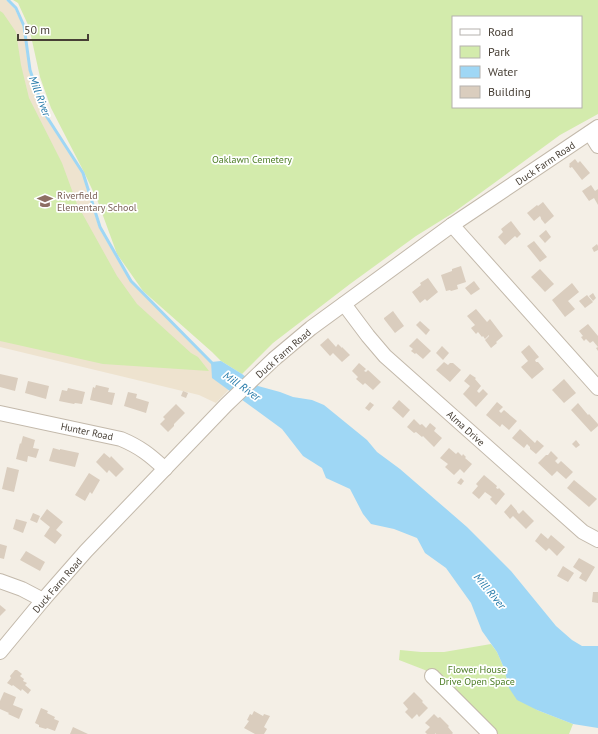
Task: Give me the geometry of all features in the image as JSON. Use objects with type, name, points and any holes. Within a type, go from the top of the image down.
[{"type":"street","points":[[594,130],[598,146]]},
{"type":"street","name":"Duck Farm Road","points":[[0,652],[86,551],[226,405],[292,343],[452,225],[594,130]]},
{"type":"street","points":[[452,225],[598,387]]},
{"type":"street","name":"Alma Drive","points":[[344,304],[385,356],[583,532],[598,540]]},
{"type":"street","name":"Hunter Road","points":[[0,412],[120,439],[135,445],[146,452],[165,469]]},
{"type":"street","points":[[0,581],[22,589],[43,600]]},
{"type":"street","points":[[432,676],[490,734]]},
{"type":"shaded area","name":"Riverfield Elementary School","points":[[0,0],[6,0],[15,9],[23,26],[29,71],[44,114],[82,173],[99,228],[130,281],[227,379],[234,384],[216,403],[199,395],[0,347]]},
{"type":"green space","name":"Oaklawn Cemetery","points":[[13,0],[598,0],[598,114],[560,135],[453,213],[416,236],[350,284],[273,343],[242,374],[221,361],[143,291],[117,254],[98,202],[51,108],[40,77],[29,27],[18,3]]},
{"type":"green space","name":"Riverfield Elementary School","points":[[0,11],[16,32],[21,65],[29,98],[62,163],[77,204],[117,276],[137,304],[191,353],[198,357],[209,371],[103,364],[0,341]]},
{"type":"green space","name":"Flower House Drive Open Space","points":[[491,644],[497,652],[504,668],[509,688],[537,710],[573,724],[569,734],[498,734],[430,672],[399,660],[400,650],[444,652]]},
{"type":"water","points":[[221,361],[258,386],[293,397],[312,400],[324,405],[367,440],[377,452],[400,469],[467,527],[511,571],[556,626],[572,640],[582,646],[598,646],[598,728],[573,724],[537,710],[517,700],[509,688],[504,668],[497,652],[482,631],[471,603],[446,568],[425,553],[417,538],[394,529],[371,524],[363,514],[350,489],[326,478],[322,468],[303,456],[282,429],[212,378],[211,362]]},
{"type":"building","points":[[575,159],[578,163],[580,161],[590,173],[582,180],[572,167],[570,168],[569,166],[569,164]]},
{"type":"building","points":[[591,185],[595,191],[598,189],[598,205],[594,198],[589,201],[582,191]]},
{"type":"building","points":[[543,202],[554,216],[545,224],[540,216],[534,221],[527,213]]},
{"type":"building","points":[[511,221],[521,234],[517,238],[515,236],[505,245],[498,237],[503,232],[501,229]]},
{"type":"building","points":[[546,230],[551,237],[545,243],[539,236]]},
{"type":"building","points":[[534,241],[547,257],[540,262],[527,246]]},
{"type":"building","points":[[597,244],[598,250],[594,252],[592,248]]},
{"type":"building","points":[[461,266],[466,282],[457,285],[458,289],[446,291],[441,275]]},
{"type":"building","points":[[540,269],[554,284],[545,292],[531,277]]},
{"type":"building","points":[[428,278],[438,292],[427,301],[425,299],[420,303],[412,292],[421,285],[420,283]]},
{"type":"building","points":[[474,281],[480,289],[471,295],[465,288]]},
{"type":"building","points":[[572,283],[579,292],[568,301],[575,309],[565,317],[552,300]]},
{"type":"building","points":[[593,293],[596,298],[593,301],[589,296]]},
{"type":"building","points":[[587,295],[593,302],[585,308],[579,301]]},
{"type":"building","points":[[476,309],[487,322],[490,319],[503,336],[491,348],[485,340],[489,335],[485,339],[478,332],[476,334],[471,328],[475,325],[467,316]]},
{"type":"building","points":[[393,311],[404,326],[395,333],[384,319]]},
{"type":"building","points":[[420,321],[430,330],[426,335],[416,325]]},
{"type":"building","points":[[588,324],[598,336],[598,347],[593,341],[590,343],[586,339],[584,341],[581,337],[583,336],[579,331]]},
{"type":"building","points":[[328,338],[336,347],[338,344],[350,355],[342,362],[333,353],[330,356],[320,345]]},
{"type":"building","points":[[417,338],[431,351],[423,359],[411,351],[413,349],[409,346]]},
{"type":"building","points":[[529,345],[539,357],[535,360],[536,362],[538,362],[544,369],[532,379],[521,367],[528,361],[521,352]]},
{"type":"building","points":[[442,346],[449,353],[443,360],[436,353]]},
{"type":"building","points":[[444,362],[448,365],[453,363],[461,370],[450,382],[436,370]]},
{"type":"building","points":[[359,363],[366,369],[364,371],[366,372],[368,370],[381,382],[373,390],[365,383],[363,385],[356,379],[358,377],[352,371]]},
{"type":"building","points":[[0,374],[18,378],[15,391],[0,387]]},
{"type":"building","points":[[470,374],[476,378],[475,379],[481,386],[477,391],[479,393],[483,389],[488,394],[476,407],[463,394],[470,386],[464,381]]},
{"type":"building","points":[[564,379],[576,393],[564,403],[552,390]]},
{"type":"building","points":[[28,381],[49,386],[46,399],[25,393]]},
{"type":"building","points":[[96,385],[109,388],[108,392],[115,393],[112,405],[90,400],[93,387],[95,388]]},
{"type":"building","points":[[68,388],[85,392],[82,404],[59,401],[62,390],[67,391]]},
{"type":"building","points":[[183,391],[188,393],[186,398],[181,396]]},
{"type":"building","points":[[128,392],[137,394],[136,398],[149,402],[146,413],[124,406]]},
{"type":"building","points":[[399,400],[410,410],[403,418],[392,408]]},
{"type":"building","points":[[370,402],[374,405],[369,411],[365,408]]},
{"type":"building","points":[[497,402],[503,407],[499,411],[501,413],[504,410],[517,421],[509,430],[502,424],[500,427],[486,415]]},
{"type":"building","points":[[578,403],[598,424],[598,426],[591,432],[571,410]]},
{"type":"building","points":[[176,404],[185,413],[168,432],[160,424],[165,419],[163,417]]},
{"type":"building","points":[[414,419],[426,428],[430,423],[436,428],[434,431],[442,438],[434,447],[423,436],[422,437],[416,432],[414,433],[407,427]]},
{"type":"building","points":[[520,429],[535,443],[537,440],[544,446],[536,454],[527,444],[524,448],[512,438]]},
{"type":"building","points":[[23,436],[35,440],[33,448],[39,449],[36,458],[28,456],[27,462],[16,459]]},
{"type":"building","points":[[576,440],[580,445],[576,448],[572,444]]},
{"type":"building","points":[[53,448],[79,453],[75,467],[49,461]]},
{"type":"building","points":[[449,448],[456,454],[458,452],[462,456],[463,454],[472,464],[464,473],[460,469],[454,475],[445,467],[448,464],[440,458]]},
{"type":"building","points":[[551,451],[558,458],[555,461],[558,464],[561,461],[573,472],[566,479],[557,471],[552,476],[538,463]]},
{"type":"building","points":[[104,453],[110,458],[111,456],[124,469],[116,477],[109,470],[107,473],[96,462]]},
{"type":"building","points":[[7,467],[19,470],[14,492],[2,489]]},
{"type":"building","points":[[89,473],[100,480],[92,494],[90,492],[85,501],[75,495]]},
{"type":"building","points":[[484,475],[497,486],[496,488],[499,488],[505,494],[496,505],[490,499],[492,497],[485,492],[479,499],[472,493],[478,486],[476,484]]},
{"type":"building","points":[[461,478],[464,481],[461,485],[457,483]]},
{"type":"building","points":[[574,480],[597,499],[589,507],[567,488]]},
{"type":"building","points":[[511,504],[519,514],[523,510],[534,521],[526,529],[513,516],[510,519],[504,512]]},
{"type":"building","points":[[47,509],[63,522],[56,530],[62,535],[55,544],[44,536],[50,527],[40,519]]},
{"type":"building","points":[[33,513],[40,516],[37,523],[30,520]]},
{"type":"building","points":[[16,519],[27,522],[23,533],[13,529]]},
{"type":"building","points":[[541,533],[548,539],[551,535],[565,547],[557,556],[549,548],[546,551],[535,541]]},
{"type":"building","points":[[0,544],[7,546],[4,559],[0,558]]},
{"type":"building","points":[[26,551],[45,562],[40,571],[20,560]]},
{"type":"building","points":[[579,558],[595,567],[586,582],[579,578],[582,573],[573,567]]},
{"type":"building","points":[[563,566],[574,573],[568,582],[557,576]]},
{"type":"building","points":[[593,592],[598,592],[598,603],[592,602]]},
{"type":"building","points":[[0,605],[6,610],[0,616]]},
{"type":"building","points":[[15,670],[22,674],[20,676],[24,679],[23,681],[27,683],[25,685],[31,690],[28,694],[22,689],[21,691],[13,685],[12,686],[7,683]]},
{"type":"building","points":[[4,692],[16,697],[13,705],[23,709],[19,719],[0,709],[0,701]]},
{"type":"building","points":[[414,692],[428,708],[419,717],[417,714],[412,719],[405,712],[408,709],[403,703]]},
{"type":"building","points":[[41,708],[48,711],[47,713],[59,721],[55,731],[39,727],[39,725],[35,723]]},
{"type":"building","points":[[254,711],[263,716],[264,714],[270,716],[264,727],[267,729],[264,734],[255,734],[244,728],[249,721],[247,720],[250,714],[252,715]]},
{"type":"building","points":[[434,714],[438,718],[440,717],[449,726],[448,727],[453,733],[452,734],[427,734],[425,732],[430,727],[425,723]]},
{"type":"building","points":[[73,727],[88,734],[70,734]]},
{"type":"waterway","name":"Mill River","points":[[8,0],[16,8],[24,26],[30,70],[45,114],[83,173],[100,227],[131,281],[213,364]]},
{"type":"place","name":"Riverfield Elementary School","points":[[45,201]]}]
